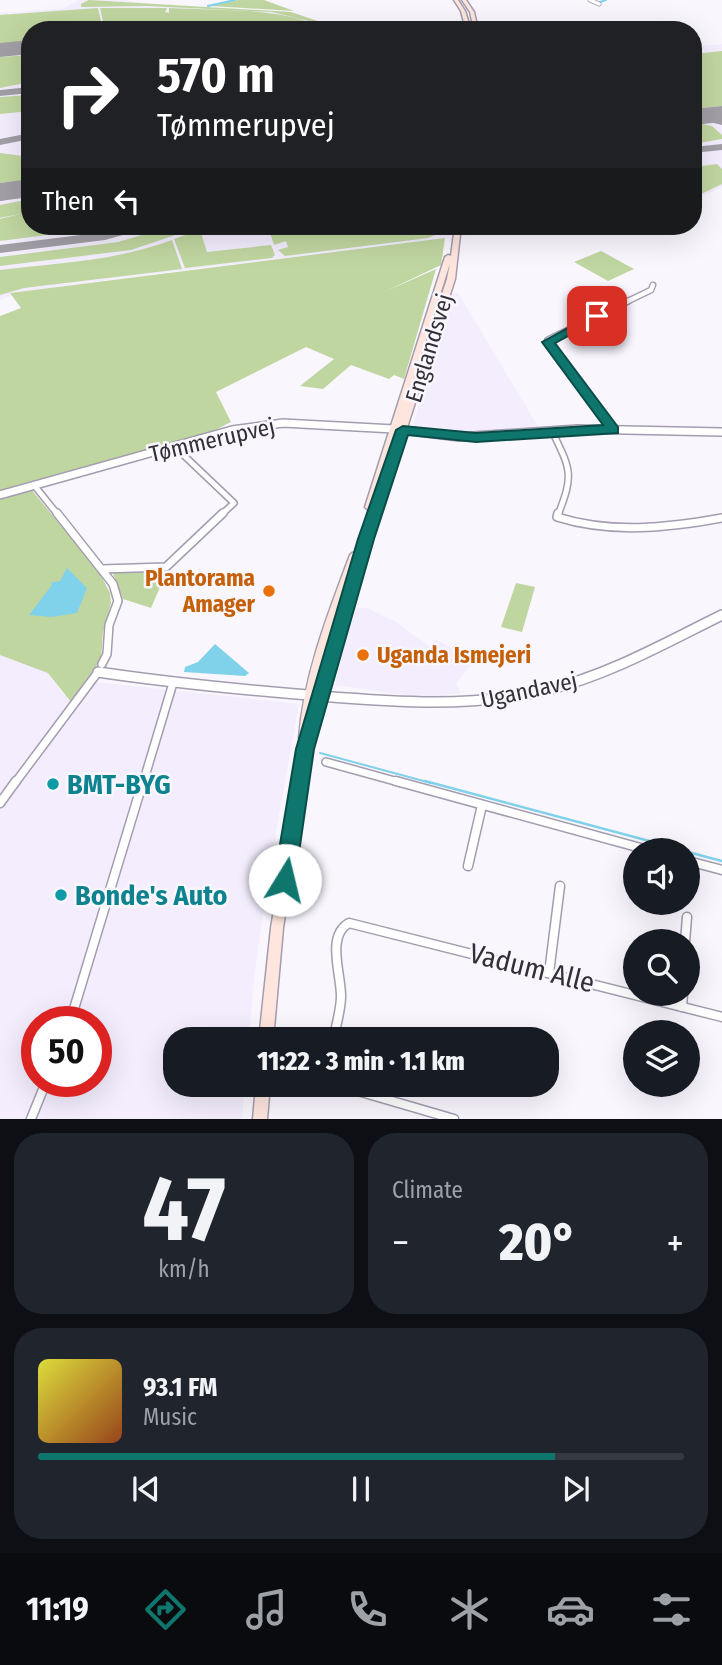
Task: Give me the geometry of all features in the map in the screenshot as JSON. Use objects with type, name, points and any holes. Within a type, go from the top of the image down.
[{"type":"main road","points":[[456,0],[466,21]]},
{"type":"main road","points":[[464,0],[471,10],[473,21]]},
{"type":"main road","name":"Englandsvej","points":[[305,749],[444,272],[450,235]]},
{"type":"main road","name":"Englandsvej","points":[[267,1027],[277,928],[305,749],[309,695],[451,279],[457,235]]},
{"type":"main road","points":[[260,1119],[262,1097]]},
{"type":"street","points":[[590,0],[599,4]]},
{"type":"street","points":[[613,430],[548,340],[651,290],[653,285]]},
{"type":"street","name":"Tømmerupvej","points":[[0,495],[263,424],[315,423],[476,437],[552,431],[722,432]]},
{"type":"street","points":[[552,431],[572,472],[572,481],[557,517],[587,526],[689,524],[722,518]]},
{"type":"street","points":[[102,569],[166,567],[234,503],[174,446]]},
{"type":"street","points":[[0,803],[100,668],[107,654],[108,625],[118,601],[113,584],[34,485]]},
{"type":"street","name":"Ugandavej","points":[[100,668],[173,683],[430,704],[520,696],[549,690],[603,671],[722,615]]},
{"type":"street","points":[[75,1006],[173,683]]},
{"type":"street","points":[[326,762],[623,843]]},
{"type":"street","points":[[468,866],[482,805]]},
{"type":"street","points":[[700,864],[722,870]]},
{"type":"street","points":[[549,973],[561,886]]},
{"type":"street","points":[[686,929],[687,917]]},
{"type":"street","name":"Vadum Alle","points":[[335,1027],[341,997],[336,937],[342,927],[356,923],[722,1017]]},
{"type":"street","points":[[31,1119],[40,1097]]},
{"type":"street","points":[[378,1097],[454,1119]]},
{"type":"shaded area","points":[[79,0],[123,0],[164,6],[291,12],[318,21],[21,21],[21,235],[474,235],[136,276],[22,292],[0,300],[0,13],[62,9]]},
{"type":"shaded area","points":[[722,44],[722,187],[702,197],[702,46]]},
{"type":"shaded area","points":[[452,293],[458,293],[539,428],[461,434],[413,425]]},
{"type":"shaded area","points":[[353,608],[367,608],[396,622],[430,647],[435,639],[474,660],[456,684],[461,693],[421,697],[335,685]]},
{"type":"shaded area","points":[[0,653],[48,672],[64,695],[80,701],[96,682],[299,704],[270,865],[254,977],[250,1027],[163,1027],[163,1097],[244,1097],[242,1119],[0,1119]]},
{"type":"green space","points":[[89,0],[291,12],[317,21],[272,12],[147,6],[81,7],[81,4]]},
{"type":"green space","points":[[238,0],[264,0],[294,11],[211,6]]},
{"type":"green space","points":[[98,8],[101,21],[21,21],[21,42],[0,44],[0,15]]},
{"type":"green space","points":[[100,8],[167,8],[165,12],[169,13],[169,8],[250,11],[306,21],[103,21]]},
{"type":"green space","points":[[722,51],[722,106],[702,108],[702,53]]},
{"type":"green space","points":[[21,56],[21,84],[0,88],[0,57]]},
{"type":"green space","points":[[21,96],[21,112],[0,114],[0,97]]},
{"type":"green space","points":[[702,124],[712,126],[722,135],[722,139],[702,142]]},
{"type":"green space","points":[[0,153],[21,156],[21,181],[0,183]]},
{"type":"green space","points":[[717,164],[722,169],[722,184],[702,194],[702,166]]},
{"type":"green space","points":[[21,201],[21,235],[48,235],[0,241],[0,219],[20,214],[0,218],[0,205]]},
{"type":"green space","points":[[142,235],[175,235],[131,250],[0,266],[0,257],[118,242]]},
{"type":"green space","points":[[186,235],[202,235],[207,252],[271,245],[275,255],[272,258],[185,268],[174,239]]},
{"type":"green space","points":[[271,235],[435,235],[285,256],[278,250],[288,247],[286,241],[274,245]]},
{"type":"green space","points":[[445,238],[441,265],[384,292],[436,269],[404,379],[394,375],[389,379],[351,365],[323,389],[300,386],[334,359],[306,347],[216,392],[231,422],[209,433],[26,483],[99,572],[110,593],[111,603],[103,632],[101,660],[71,702],[48,673],[0,655],[0,316],[21,308],[10,293]]},
{"type":"green space","points":[[172,240],[182,269],[24,288],[0,295],[0,270],[108,257]]},
{"type":"green space","points":[[601,251],[634,269],[608,281],[574,262]]},
{"type":"green space","points":[[112,571],[167,571],[151,608],[123,599]]},
{"type":"green space","points":[[516,583],[535,587],[522,632],[501,627]]},
{"type":"water","points":[[67,568],[87,588],[77,613],[51,617],[29,615],[52,585],[50,583],[60,581]]},
{"type":"water","points":[[215,644],[249,673],[245,676],[184,672],[185,667],[198,662]]},
{"type":"waterway","points":[[208,6],[235,0]]},
{"type":"waterway","points":[[600,2],[606,0]]},
{"type":"waterway","points":[[320,753],[431,783]]},
{"type":"waterway","points":[[425,781],[638,838]]},
{"type":"waterway","points":[[700,855],[722,861]]},
{"type":"taxiway","points":[[0,93],[21,91]]},
{"type":"taxiway","points":[[702,117],[722,122]]},
{"type":"taxiway","points":[[0,142],[21,138]]},
{"type":"taxiway","points":[[702,149],[722,147]]},
{"type":"taxiway","points":[[0,198],[21,193]]},
{"type":"taxiway","points":[[0,249],[109,235]]},
{"type":"runway","points":[[0,50],[21,48]]},
{"type":"runway","points":[[702,116],[722,114]]},
{"type":"runway","points":[[0,192],[21,189]]},
{"type":"place","name":"Plantorama Amager","points":[[269,591]]},
{"type":"place","name":"Uganda Ismejeri","points":[[363,655]]},
{"type":"place","name":"BMT-BYG","points":[[53,784]]},
{"type":"place","name":"Bonde's Auto","points":[[61,895]]},
{"type":"route","points":[[285,880],[305,749],[366,539],[403,430],[459,437],[578,429],[613,430],[548,342],[597,316]]}]
